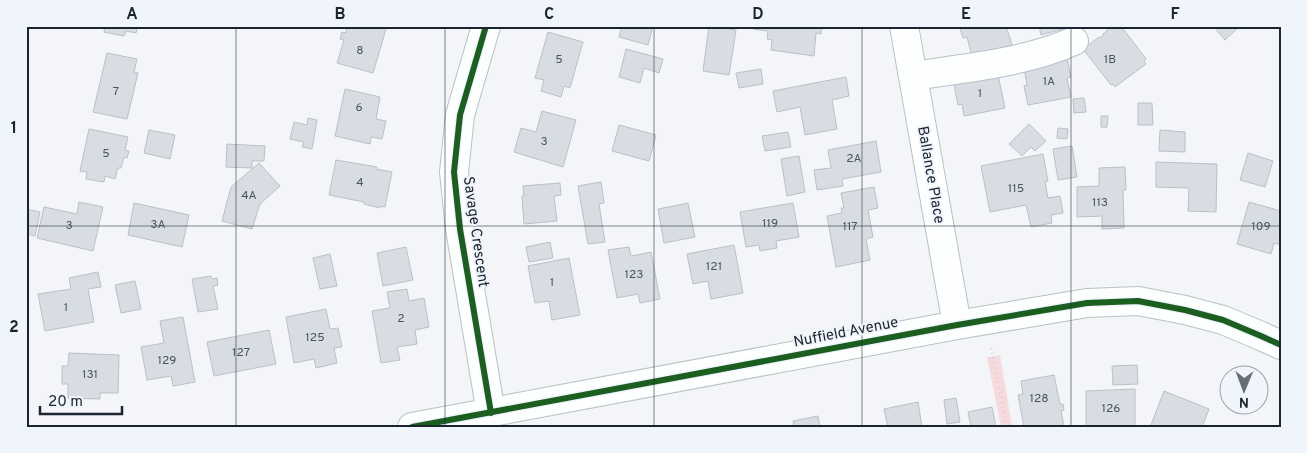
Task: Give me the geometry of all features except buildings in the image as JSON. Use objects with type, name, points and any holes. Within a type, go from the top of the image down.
[{"type":"street","name":"Savage Crescent","points":[[486,26],[460,115],[454,172],[460,229],[491,413]]},
{"type":"street","name":"Ballance Place","points":[[904,26],[957,325]]},
{"type":"street","points":[[913,76],[1033,55],[1074,41]]},
{"type":"street","name":"Nuffield Avenue","points":[[412,427],[957,325],[1087,303],[1138,301],[1185,310],[1223,320],[1281,345]]},
{"type":"path","points":[[985,320],[995,362],[1006,427]]},
{"type":"shaded area","points":[[1000,355],[1012,427],[1001,427],[987,357]]},
{"type":"cycle path","points":[[486,26],[460,115],[454,172],[460,229],[491,413]]},
{"type":"cycle path","points":[[412,427],[957,325],[1087,303],[1138,301],[1185,310],[1223,320],[1281,345]]}]
